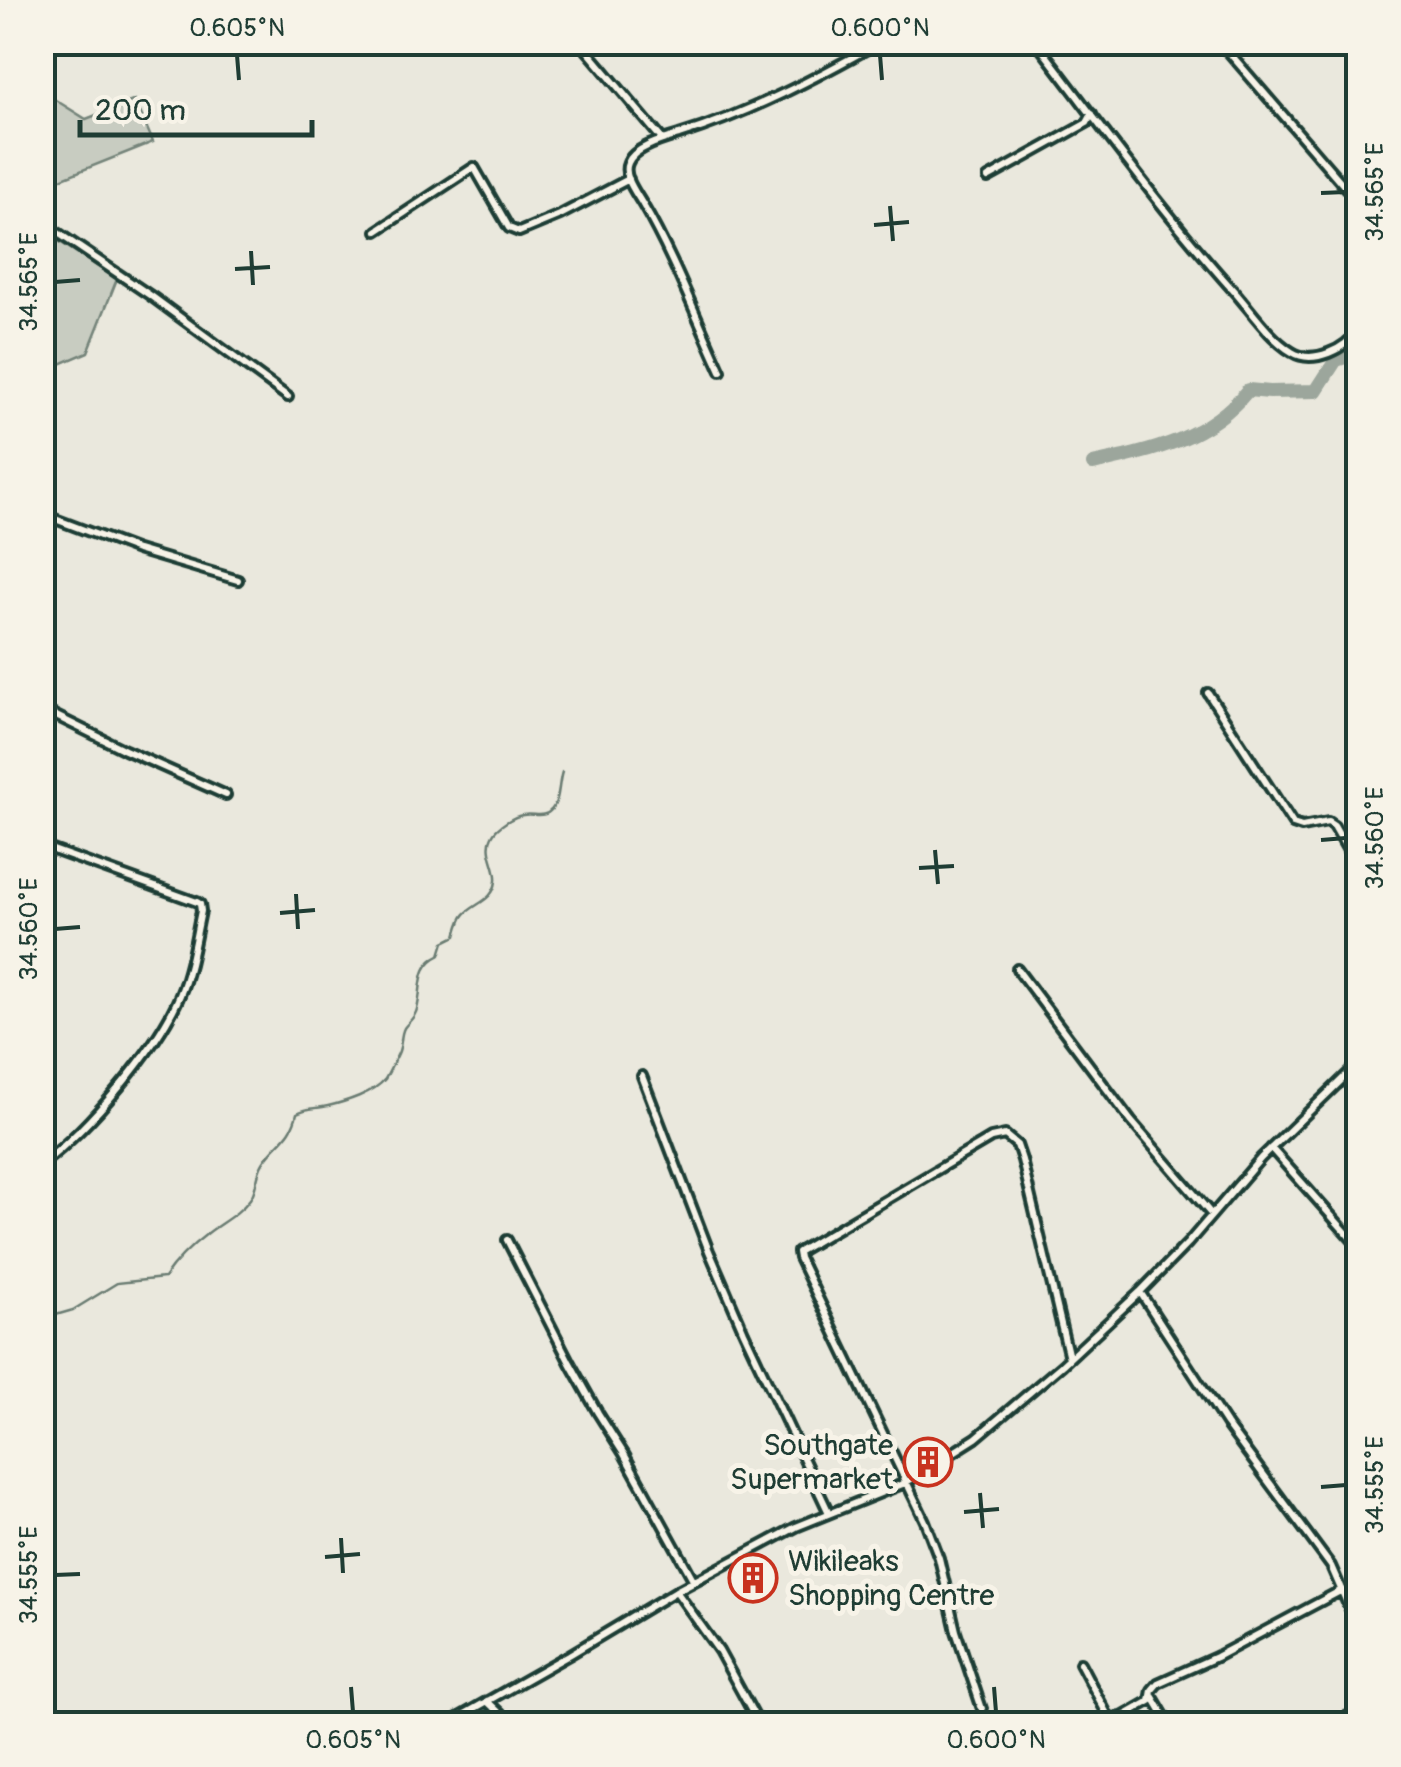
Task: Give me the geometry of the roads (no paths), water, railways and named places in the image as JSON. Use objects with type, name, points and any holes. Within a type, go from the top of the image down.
[{"type":"street","points":[[580,42],[661,138]]},
{"type":"street","points":[[721,370],[629,179],[629,159],[661,138],[684,134],[799,88],[880,42]]},
{"type":"street","points":[[1036,42],[1206,260],[1272,334],[1293,352],[1310,357],[1327,353],[1353,338],[1358,329]]},
{"type":"street","points":[[1220,42],[1358,202]]},
{"type":"street","points":[[988,178],[1087,123],[1092,114]]},
{"type":"street","points":[[377,231],[474,167],[509,228],[516,232],[629,179]]},
{"type":"street","points":[[42,222],[288,397]]},
{"type":"street","points":[[42,514],[137,550],[238,580]]},
{"type":"street","points":[[1208,694],[1294,824],[1302,827],[1328,822],[1334,826],[1358,868]]},
{"type":"street","points":[[42,708],[226,795]]},
{"type":"street","points":[[42,846],[197,902],[201,911],[180,994],[151,1046],[61,1150],[42,1164]]},
{"type":"street","points":[[1016,969],[1131,1121],[1212,1215]]},
{"type":"street","points":[[447,1724],[694,1581],[796,1527],[905,1483],[976,1438],[1140,1292],[1271,1148],[1358,1064]]},
{"type":"street","points":[[642,1076],[709,1251],[829,1513]]},
{"type":"street","points":[[987,1724],[925,1521],[798,1258],[800,1249],[991,1138],[1005,1135],[1016,1145],[1022,1160],[1069,1358]]},
{"type":"street","points":[[1271,1148],[1358,1246]]},
{"type":"street","points":[[506,1240],[579,1380],[694,1581]]},
{"type":"street","points":[[1140,1292],[1226,1424],[1331,1566],[1358,1628]]},
{"type":"street","points":[[1080,1663],[1111,1718],[1122,1718],[1150,1701],[1158,1683],[1216,1658],[1342,1590]]},
{"type":"street","points":[[676,1591],[719,1652],[759,1724]]},
{"type":"street","points":[[1152,1696],[1169,1724]]},
{"type":"street","points":[[487,1701],[511,1724]]},
{"type":"street","points":[[1332,1724],[1358,1711]]},
{"type":"waterway","points":[[1093,464],[1157,448],[1197,432],[1248,390],[1316,391],[1336,360],[1358,353]]},
{"type":"waterway","points":[[42,1319],[73,1310],[117,1283],[164,1278],[190,1248],[250,1199],[263,1163],[287,1135],[297,1113],[359,1096],[385,1079],[399,1051],[404,1028],[416,1012],[427,965],[440,955],[444,942],[456,936],[465,914],[495,887],[492,836],[515,817],[549,812],[556,801],[562,772]]},
{"type":"place","name":"Southgate Supermarket","points":[[928,1462]]},
{"type":"place","name":"Wikileaks Shopping Centre","points":[[753,1578]]}]
